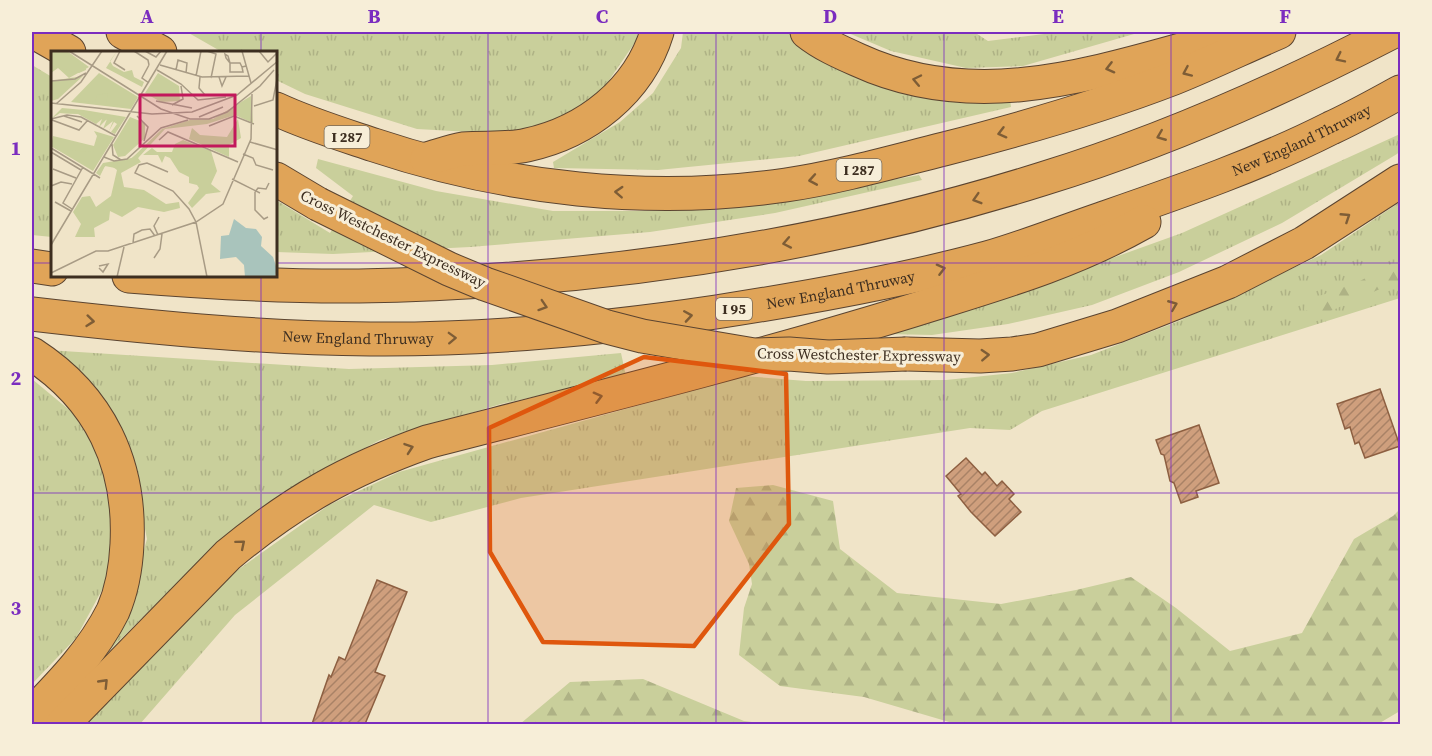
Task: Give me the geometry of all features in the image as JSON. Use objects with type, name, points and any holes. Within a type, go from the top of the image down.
[{"type":"highway","points":[[34,32],[67,51]]},
{"type":"highway","points":[[123,32],[158,51]]},
{"type":"highway","points":[[420,161],[462,149],[525,146],[547,140],[591,119],[611,104],[630,84],[645,62],[657,32]]},
{"type":"highway","points":[[807,32],[837,51],[895,75],[958,87],[994,88],[1025,86],[1082,75],[1247,32]]},
{"type":"highway","name":"I 287","points":[[278,110],[300,121],[420,161],[491,177],[583,190],[706,193],[786,185],[868,168],[1060,117],[1175,77],[1279,32]]},
{"type":"highway","points":[[159,278],[355,286],[437,283],[610,269],[783,244],[959,204],[1087,164],[1139,145],[1278,87],[1392,32]]},
{"type":"highway","name":"New England Thruway","points":[[32,314],[203,332],[359,339],[456,338],[637,324],[818,296],[989,257],[1152,201],[1330,129],[1401,92]]},
{"type":"highway","points":[[63,724],[228,555],[306,496],[364,466],[427,442],[819,338],[1030,274],[1087,252],[1238,168]]},
{"type":"highway","name":"Cross Westchester Expressway","points":[[278,180],[318,204],[449,269],[607,327],[642,336],[754,355],[789,354],[828,357],[1012,354],[1038,350],[1117,326],[1228,282],[1304,243],[1401,181]]},
{"type":"highway","points":[[32,266],[51,269]]},
{"type":"highway","points":[[32,354],[80,396],[97,418],[112,444],[121,469],[128,527],[123,580],[114,608],[100,635],[83,659],[32,714]]},
{"type":"highlighted area","points":[[644,357],[786,374],[789,524],[694,646],[543,642],[490,552],[489,428]]},
{"type":"green space","points":[[187,32],[638,32],[636,41],[603,89],[564,123],[506,134],[417,129],[305,94],[278,81],[278,51],[220,51]]},
{"type":"green space","points":[[683,32],[790,32],[860,75],[1010,98],[1011,107],[799,156],[658,170],[554,168],[553,162],[620,122],[653,93],[681,48]]},
{"type":"green space","points":[[846,32],[974,32],[988,41],[1060,32],[1141,32],[1023,66],[966,68],[891,51]]},
{"type":"green space","points":[[32,65],[51,76],[51,237],[32,235]]},
{"type":"green space","points":[[1400,134],[1400,151],[1397,154],[1282,223],[1179,272],[1092,305],[1008,324],[932,335],[886,334],[965,311],[1182,233]]},
{"type":"green space","points":[[318,159],[436,191],[553,211],[663,211],[793,198],[919,175],[922,180],[775,213],[650,232],[470,247],[333,254],[278,252],[278,201],[330,233],[353,196],[316,168]]},
{"type":"green space","points":[[1400,202],[1400,298],[1042,411],[1010,430],[970,428],[521,498],[431,522],[374,505],[235,615],[140,724],[84,724],[232,574],[329,505],[399,472],[744,376],[806,381],[946,380],[1012,373],[1091,355],[1179,321],[1321,255]]},
{"type":"green space","points":[[1400,259],[1400,280],[1324,314],[1304,310],[1306,301],[1360,281]]},
{"type":"green space","points":[[47,350],[349,369],[492,365],[621,353],[626,376],[501,404],[380,440],[304,480],[201,559],[90,670],[125,616],[147,539],[129,447],[86,376]]},
{"type":"green space","points":[[32,379],[73,413],[100,457],[111,508],[109,577],[76,638],[32,684]]},
{"type":"green space","points":[[773,485],[833,501],[840,549],[897,593],[1001,604],[1131,577],[1176,608],[1230,651],[1302,633],[1354,539],[1393,516],[1400,509],[1400,711],[1378,724],[956,724],[864,697],[780,686],[739,655],[744,608],[752,584],[749,564],[729,521],[736,488]]},
{"type":"green space","points":[[643,679],[744,721],[768,724],[520,724],[570,682]]},
{"type":"building","points":[[1380,389],[1400,446],[1365,458],[1359,442],[1355,444],[1350,427],[1345,429],[1337,404]]},
{"type":"building","points":[[1199,425],[1219,483],[1196,491],[1198,497],[1181,503],[1174,483],[1170,481],[1164,455],[1161,454],[1156,440]]},
{"type":"building","points":[[966,458],[982,475],[985,472],[997,486],[1002,481],[1014,494],[1009,499],[1021,512],[995,536],[971,512],[958,496],[961,494],[946,476]]},
{"type":"building","points":[[377,580],[407,592],[375,672],[385,676],[365,724],[312,724],[329,675],[331,677],[339,657],[345,660]]}]
